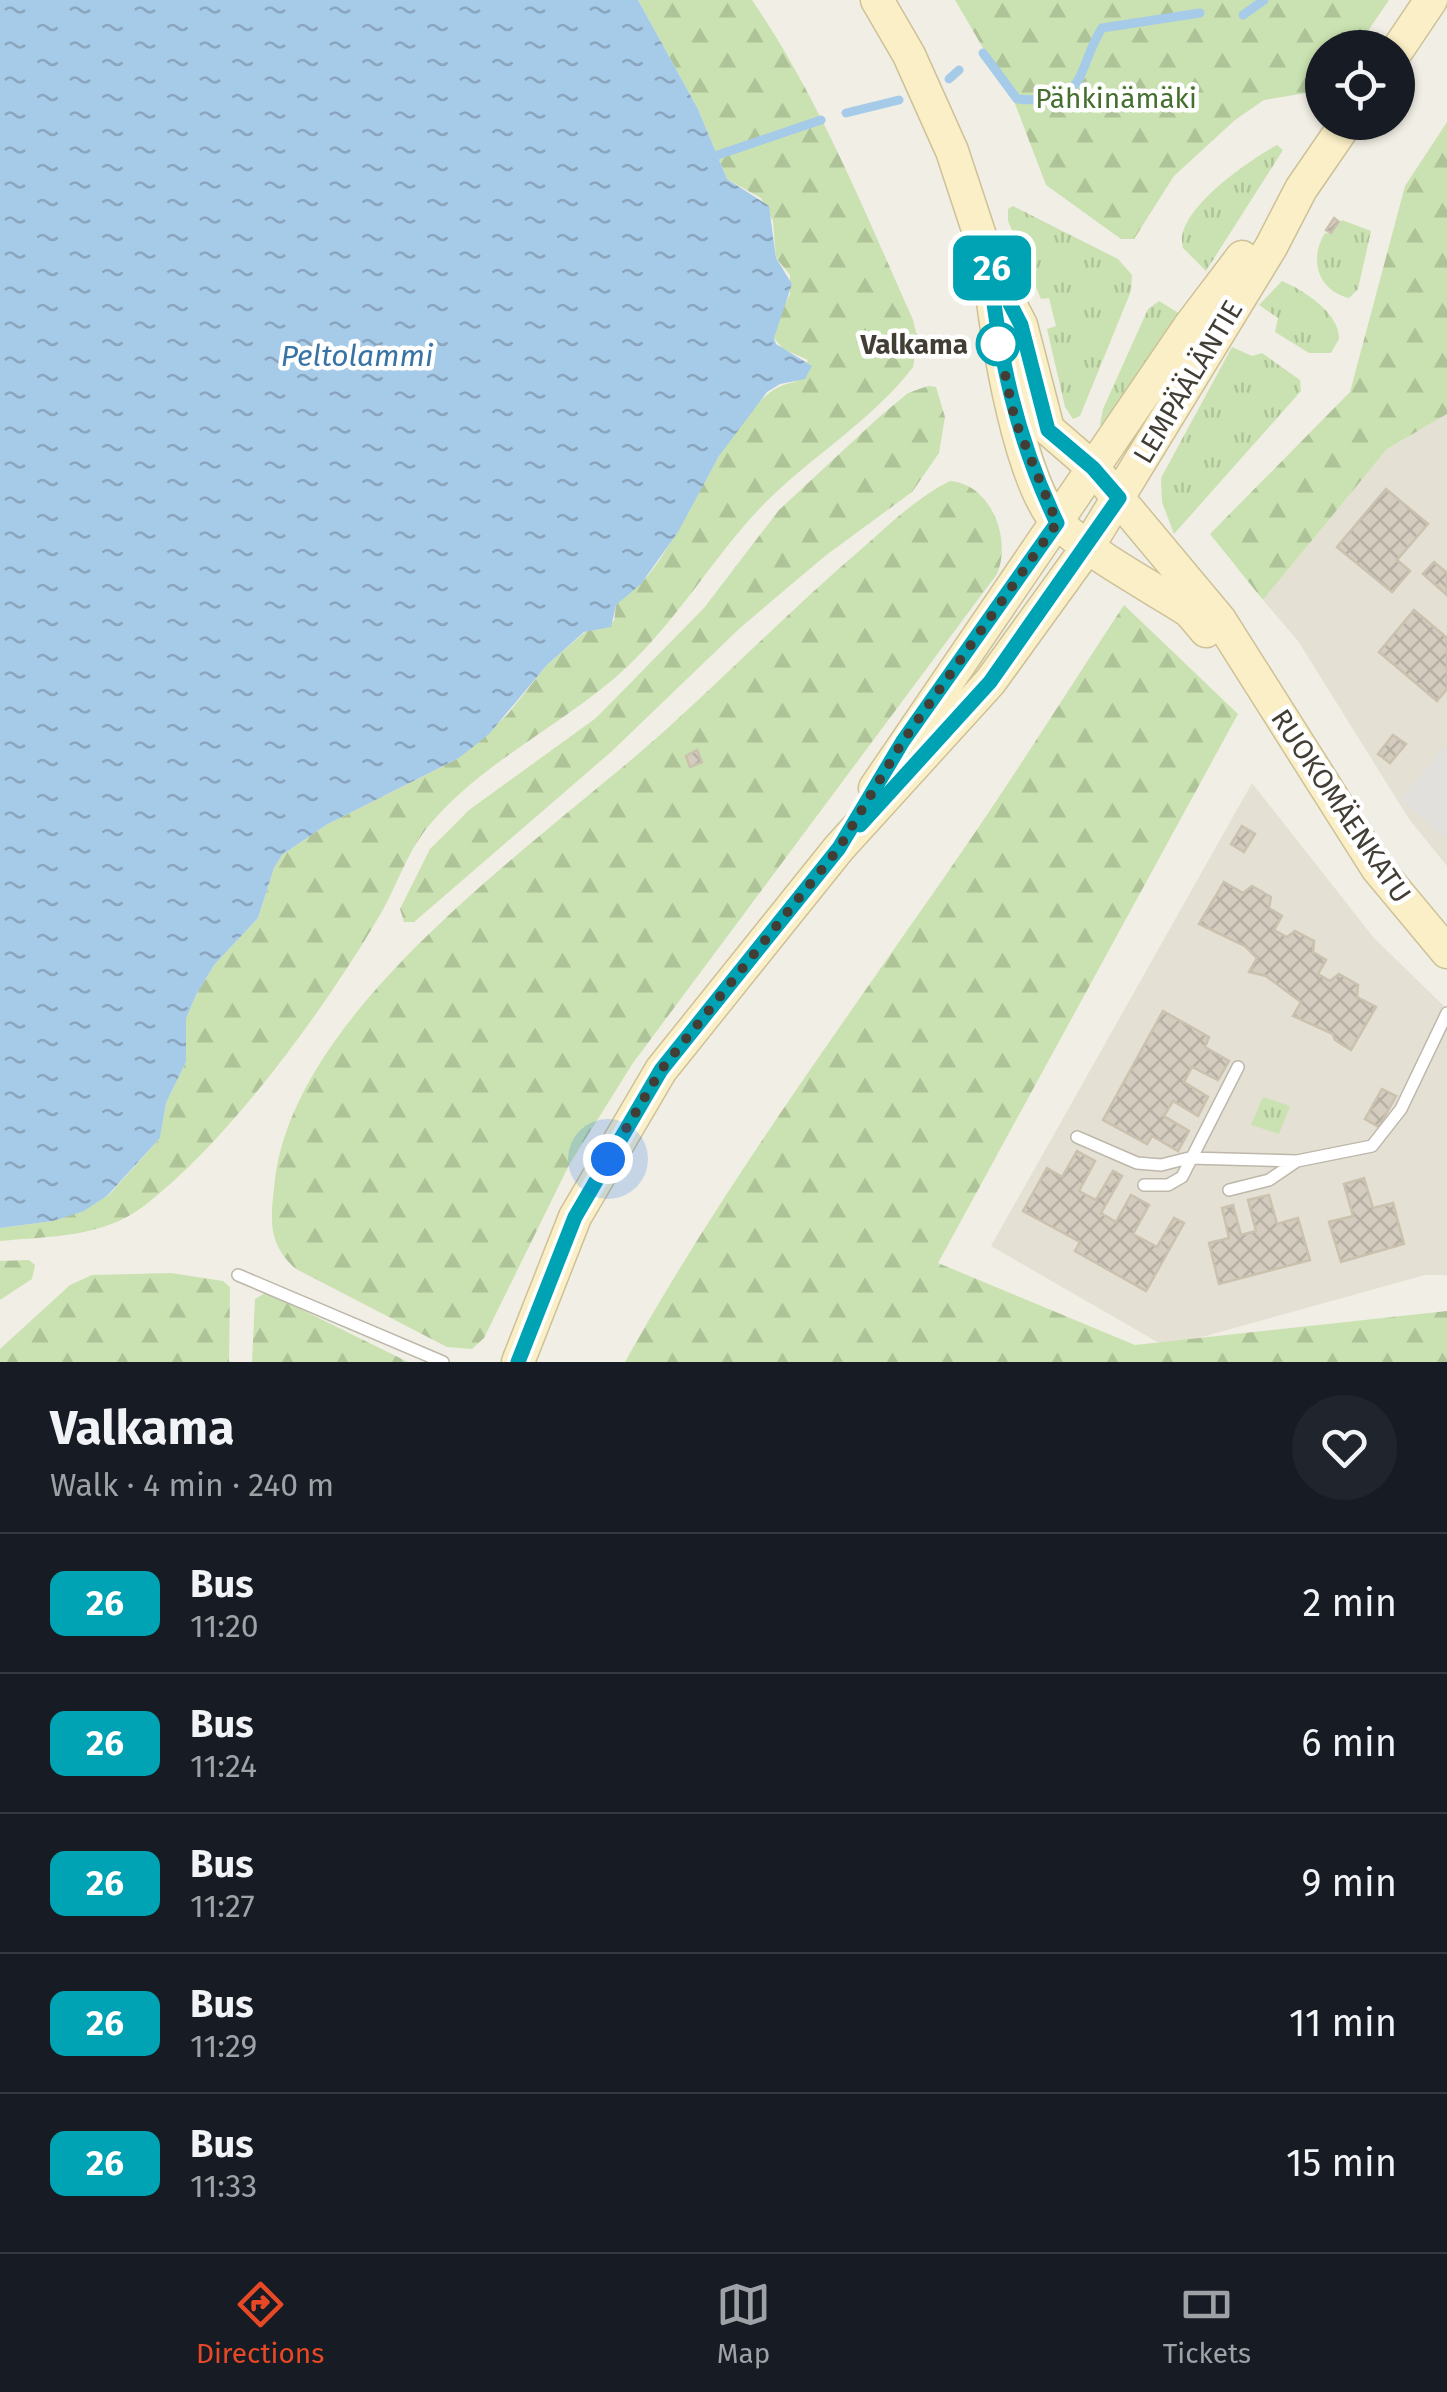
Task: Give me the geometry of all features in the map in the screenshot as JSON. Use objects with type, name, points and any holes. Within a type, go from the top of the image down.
[{"type":"main road","points":[[877,0],[909,56],[952,151],[989,263],[996,333],[1012,407],[1027,458],[1057,523]]},
{"type":"main road","points":[[1411,30],[1431,0]]},
{"type":"main road","name":"LEMPÄÄLÄNTIE","points":[[518,1362],[575,1217],[661,1070],[839,848],[990,682],[1119,498],[1271,248],[1301,190],[1335,140]]},
{"type":"main road","name":"LEMPÄÄLÄNTIE","points":[[839,848],[903,741],[1057,523],[1189,326],[1250,246],[1301,190]]},
{"type":"main road","name":"RUOKOMÄENKATU","points":[[989,263],[1021,325],[1048,430],[1093,468],[1220,620],[1377,868],[1447,952]]},
{"type":"main road","name":"RUOKOMÄENKATU","points":[[1057,523],[1189,611],[1211,638],[1240,657]]},
{"type":"lane","points":[[1078,1136],[1137,1163],[1161,1164],[1188,1158],[1297,1162],[1372,1146],[1401,1109],[1447,1013]]},
{"type":"lane","points":[[1144,1186],[1168,1186],[1182,1177],[1188,1158],[1238,1067]]},
{"type":"lane","points":[[1229,1190],[1269,1180],[1297,1162]]},
{"type":"lane","points":[[238,1274],[443,1362]]},
{"type":"shaded area","points":[[1447,414],[1447,866],[1409,819],[1298,641],[1263,600],[1387,449]]},
{"type":"shaded area","points":[[1447,743],[1447,839],[1400,799]]},
{"type":"shaded area","points":[[1252,783],[1374,938],[1447,1009],[1447,1275],[1425,1275],[1166,1347],[991,1246]]},
{"type":"green space","points":[[638,0],[752,0],[820,116],[913,320],[918,340],[913,367],[879,405],[763,505],[627,667],[477,779],[432,822],[415,845],[377,920],[301,1034],[241,1111],[176,1178],[144,1206],[111,1224],[75,1234],[0,1241],[0,1228],[53,1221],[109,1195],[160,1138],[166,1103],[186,1062],[186,1019],[196,995],[214,965],[258,918],[282,855],[326,825],[459,758],[507,715],[547,665],[585,632],[614,621],[616,605],[658,561],[741,422],[776,389],[795,382],[808,360],[783,349],[774,338],[777,320],[790,294],[790,275],[776,258],[773,221],[761,198],[727,179],[698,109]]},
{"type":"green space","name":"Pähkinämäki","points":[[955,0],[1389,0],[1369,30],[1305,30],[1305,93],[1264,100],[1235,120],[1174,176],[1134,239],[1121,239],[1046,185],[1014,101]]},
{"type":"green space","points":[[1447,122],[1447,414],[1387,449],[1263,600],[1210,534],[1350,392],[1405,186]]},
{"type":"green space","points":[[1277,145],[1283,150],[1206,271],[1183,248],[1189,219],[1216,189]]},
{"type":"green space","points":[[1013,206],[1118,259],[1132,275],[1131,291],[1080,416],[1073,419],[1065,407],[1047,329],[1056,326],[1049,298],[1041,299],[1008,221],[1008,209]]},
{"type":"green space","points":[[1342,220],[1371,231],[1358,289],[1349,298],[1323,281],[1317,262],[1325,233],[1332,234]]},
{"type":"green space","points":[[1282,281],[1310,296],[1333,320],[1339,339],[1331,353],[1309,353],[1275,332],[1278,318],[1259,305]]},
{"type":"green space","points":[[1159,301],[1180,314],[1108,424],[1100,425],[1103,409],[1148,309]]},
{"type":"green space","points":[[1232,347],[1252,356],[1262,353],[1300,380],[1301,391],[1174,534],[1162,502],[1161,478]]},
{"type":"green space","points":[[936,387],[945,417],[939,453],[912,492],[825,556],[740,628],[611,752],[414,922],[404,922],[400,909],[430,849],[469,810],[596,718],[704,608],[779,510],[908,393]]},
{"type":"green space","points":[[950,481],[977,492],[994,516],[1002,545],[997,574],[633,1063],[569,1165],[484,1338],[472,1349],[447,1347],[296,1269],[276,1242],[272,1223],[274,1188],[290,1121],[325,1056],[373,993],[431,932],[671,725],[841,567],[906,510]]},
{"type":"green space","points":[[1124,605],[1238,714],[938,1263],[1135,1345],[1447,1311],[1447,1362],[625,1362],[749,1160],[974,834]]},
{"type":"green space","points":[[1263,1097],[1290,1106],[1279,1134],[1251,1125]]},
{"type":"green space","points":[[29,1260],[35,1265],[32,1279],[0,1300],[0,1261]]},
{"type":"green space","points":[[171,1273],[223,1281],[230,1287],[229,1362],[0,1362],[0,1349],[70,1285],[92,1275]]},
{"type":"green space","points":[[265,1293],[408,1362],[252,1362],[255,1299]]},
{"type":"water","name":"Peltolammi","points":[[0,0],[638,0],[698,109],[727,179],[769,206],[776,258],[792,284],[774,338],[776,344],[812,366],[805,379],[780,384],[767,392],[719,456],[678,532],[641,584],[616,605],[611,627],[584,632],[547,665],[489,734],[459,758],[326,825],[282,855],[258,918],[214,965],[196,995],[186,1019],[186,1062],[166,1103],[160,1138],[108,1195],[84,1211],[53,1221],[0,1228]]},
{"type":"building","points":[[1334,218],[1339,222],[1331,233],[1326,230]]},
{"type":"building","points":[[1386,489],[1428,524],[1397,560],[1410,571],[1392,592],[1337,547]]},
{"type":"building","points":[[1434,562],[1447,573],[1447,595],[1423,574]]},
{"type":"building","points":[[1414,610],[1447,638],[1447,689],[1437,701],[1379,652]]},
{"type":"building","points":[[1393,735],[1406,744],[1390,763],[1378,754]]},
{"type":"building","points":[[697,750],[702,762],[690,767],[686,756]]},
{"type":"building","points":[[1242,826],[1255,834],[1244,852],[1231,844]]},
{"type":"building","points":[[1224,882],[1243,893],[1252,886],[1271,897],[1269,908],[1282,916],[1274,930],[1287,937],[1295,931],[1314,941],[1313,952],[1326,960],[1318,974],[1330,981],[1339,974],[1358,985],[1357,997],[1376,1007],[1351,1050],[1335,1040],[1333,1034],[1293,1016],[1301,1002],[1266,976],[1249,972],[1257,958],[1245,946],[1199,924]]},
{"type":"building","points":[[1163,1011],[1209,1037],[1205,1047],[1229,1061],[1218,1080],[1192,1067],[1184,1082],[1208,1097],[1198,1116],[1173,1101],[1164,1116],[1189,1131],[1178,1151],[1152,1136],[1147,1144],[1103,1120]]},
{"type":"building","points":[[1382,1089],[1396,1096],[1379,1127],[1365,1119]]},
{"type":"building","points":[[1077,1151],[1095,1161],[1079,1191],[1096,1200],[1113,1171],[1122,1176],[1101,1213],[1116,1222],[1131,1195],[1149,1205],[1133,1234],[1157,1247],[1174,1218],[1184,1223],[1146,1291],[1075,1251],[1080,1242],[1023,1211],[1047,1168],[1062,1177]]},
{"type":"building","points":[[1364,1178],[1373,1208],[1393,1203],[1404,1244],[1341,1262],[1329,1222],[1353,1216],[1344,1184]]},
{"type":"building","points":[[1269,1195],[1277,1224],[1298,1218],[1310,1260],[1219,1284],[1209,1243],[1229,1238],[1222,1208],[1233,1205],[1241,1235],[1256,1231],[1248,1200]]},
{"type":"waterway","points":[[1243,15],[1264,0]]},
{"type":"waterway","points":[[983,53],[1017,99],[1041,100],[1057,97],[1077,82],[1102,28],[1200,13]]},
{"type":"waterway","points":[[949,79],[959,70]]},
{"type":"waterway","points":[[846,113],[899,100]]},
{"type":"waterway","points":[[715,156],[821,120]]},
{"type":"bus line","name":"26","points":[[518,1362],[575,1217],[661,1070],[839,848],[903,741],[1057,523],[1027,458],[1015,420],[996,333],[989,263],[1021,325],[1048,430],[1093,468],[1119,498],[990,682],[860,825]]},
{"type":"place","name":"Valkama","points":[[998,344]]},
{"type":"route","points":[[608,1159],[661,1070],[839,848],[903,741],[1057,523],[1027,458],[996,333],[998,344]]}]
